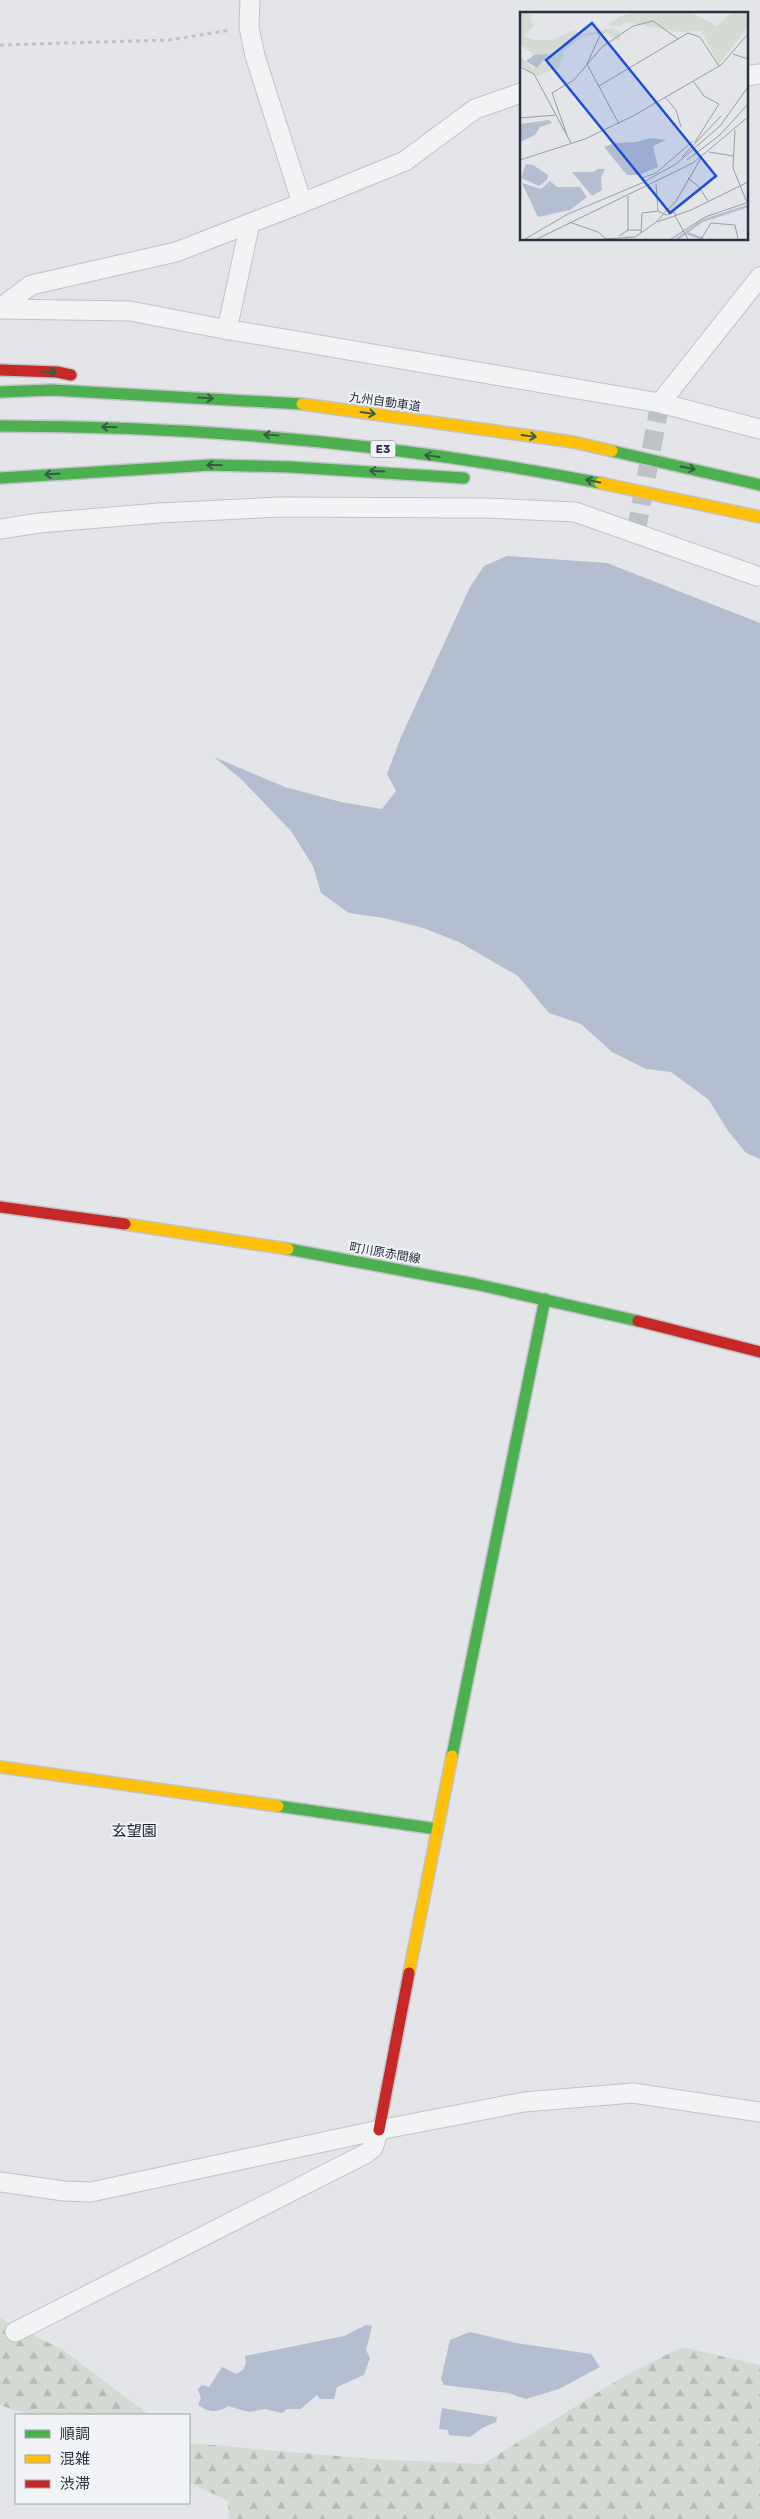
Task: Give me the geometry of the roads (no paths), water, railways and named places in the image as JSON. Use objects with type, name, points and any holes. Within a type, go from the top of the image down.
[{"type":"main road","points":[[0,370],[57,372],[158,395]]},
{"type":"main road","name":"九州自動車道","points":[[0,392],[52,390],[311,405],[573,442],[760,484]]},
{"type":"main road","name":"E3","points":[[0,426],[62,425],[185,429],[299,438],[538,470],[760,517]]},
{"type":"main road","points":[[0,478],[211,465],[319,468],[441,475],[480,480]]},
{"type":"main road","points":[[578,491],[704,504]]},
{"type":"main road","name":"町川原赤間線","points":[[0,1207],[346,1259],[545,1299],[760,1352]]},
{"type":"main road","points":[[379,2130],[437,1829],[545,1299]]},
{"type":"main road","points":[[0,1767],[437,1829]]},
{"type":"street","points":[[250,0],[249,27],[255,56],[302,203]]},
{"type":"street","points":[[0,308],[32,285],[176,252],[405,161],[475,109],[520,92]]},
{"type":"street","points":[[227,330],[250,223]]},
{"type":"street","points":[[660,403],[760,277]]},
{"type":"street","points":[[0,308],[130,311],[227,330],[660,403],[760,429]]},
{"type":"street","points":[[0,529],[39,523],[160,513],[279,507],[486,508],[575,512],[757,576]]},
{"type":"street","points":[[0,2182],[64,2191],[91,2192],[379,2130],[524,2102],[633,2093],[760,2112]]},
{"type":"street","points":[[15,2332],[367,2153],[373,2148],[379,2130]]},
{"type":"water","points":[[507,556],[607,563],[760,623],[760,1159],[746,1153],[728,1131],[709,1100],[671,1072],[646,1069],[612,1052],[581,1024],[549,1013],[518,976],[459,942],[423,928],[384,918],[349,913],[321,893],[313,866],[291,831],[241,779],[214,757],[285,787],[341,802],[382,809],[396,791],[387,774],[401,737],[470,587],[484,566]]},
{"type":"water","points":[[366,2325],[372,2326],[366,2350],[370,2358],[364,2375],[337,2387],[334,2399],[320,2399],[317,2395],[301,2409],[287,2409],[282,2413],[265,2409],[249,2412],[228,2406],[221,2410],[213,2411],[205,2409],[198,2404],[201,2399],[198,2389],[202,2385],[209,2387],[222,2367],[236,2374],[243,2370],[246,2363],[245,2356],[344,2336]]},
{"type":"water","points":[[470,2332],[516,2343],[591,2354],[600,2367],[559,2389],[526,2399],[508,2393],[444,2385],[441,2379],[450,2340]]},
{"type":"water","points":[[442,2408],[497,2417],[496,2422],[482,2428],[470,2437],[449,2435],[448,2430],[439,2429]]},
{"type":"tunnel","points":[[636,532],[660,403]]},
{"type":"district","name":"玄望園","points":[[134,1831]]}]
